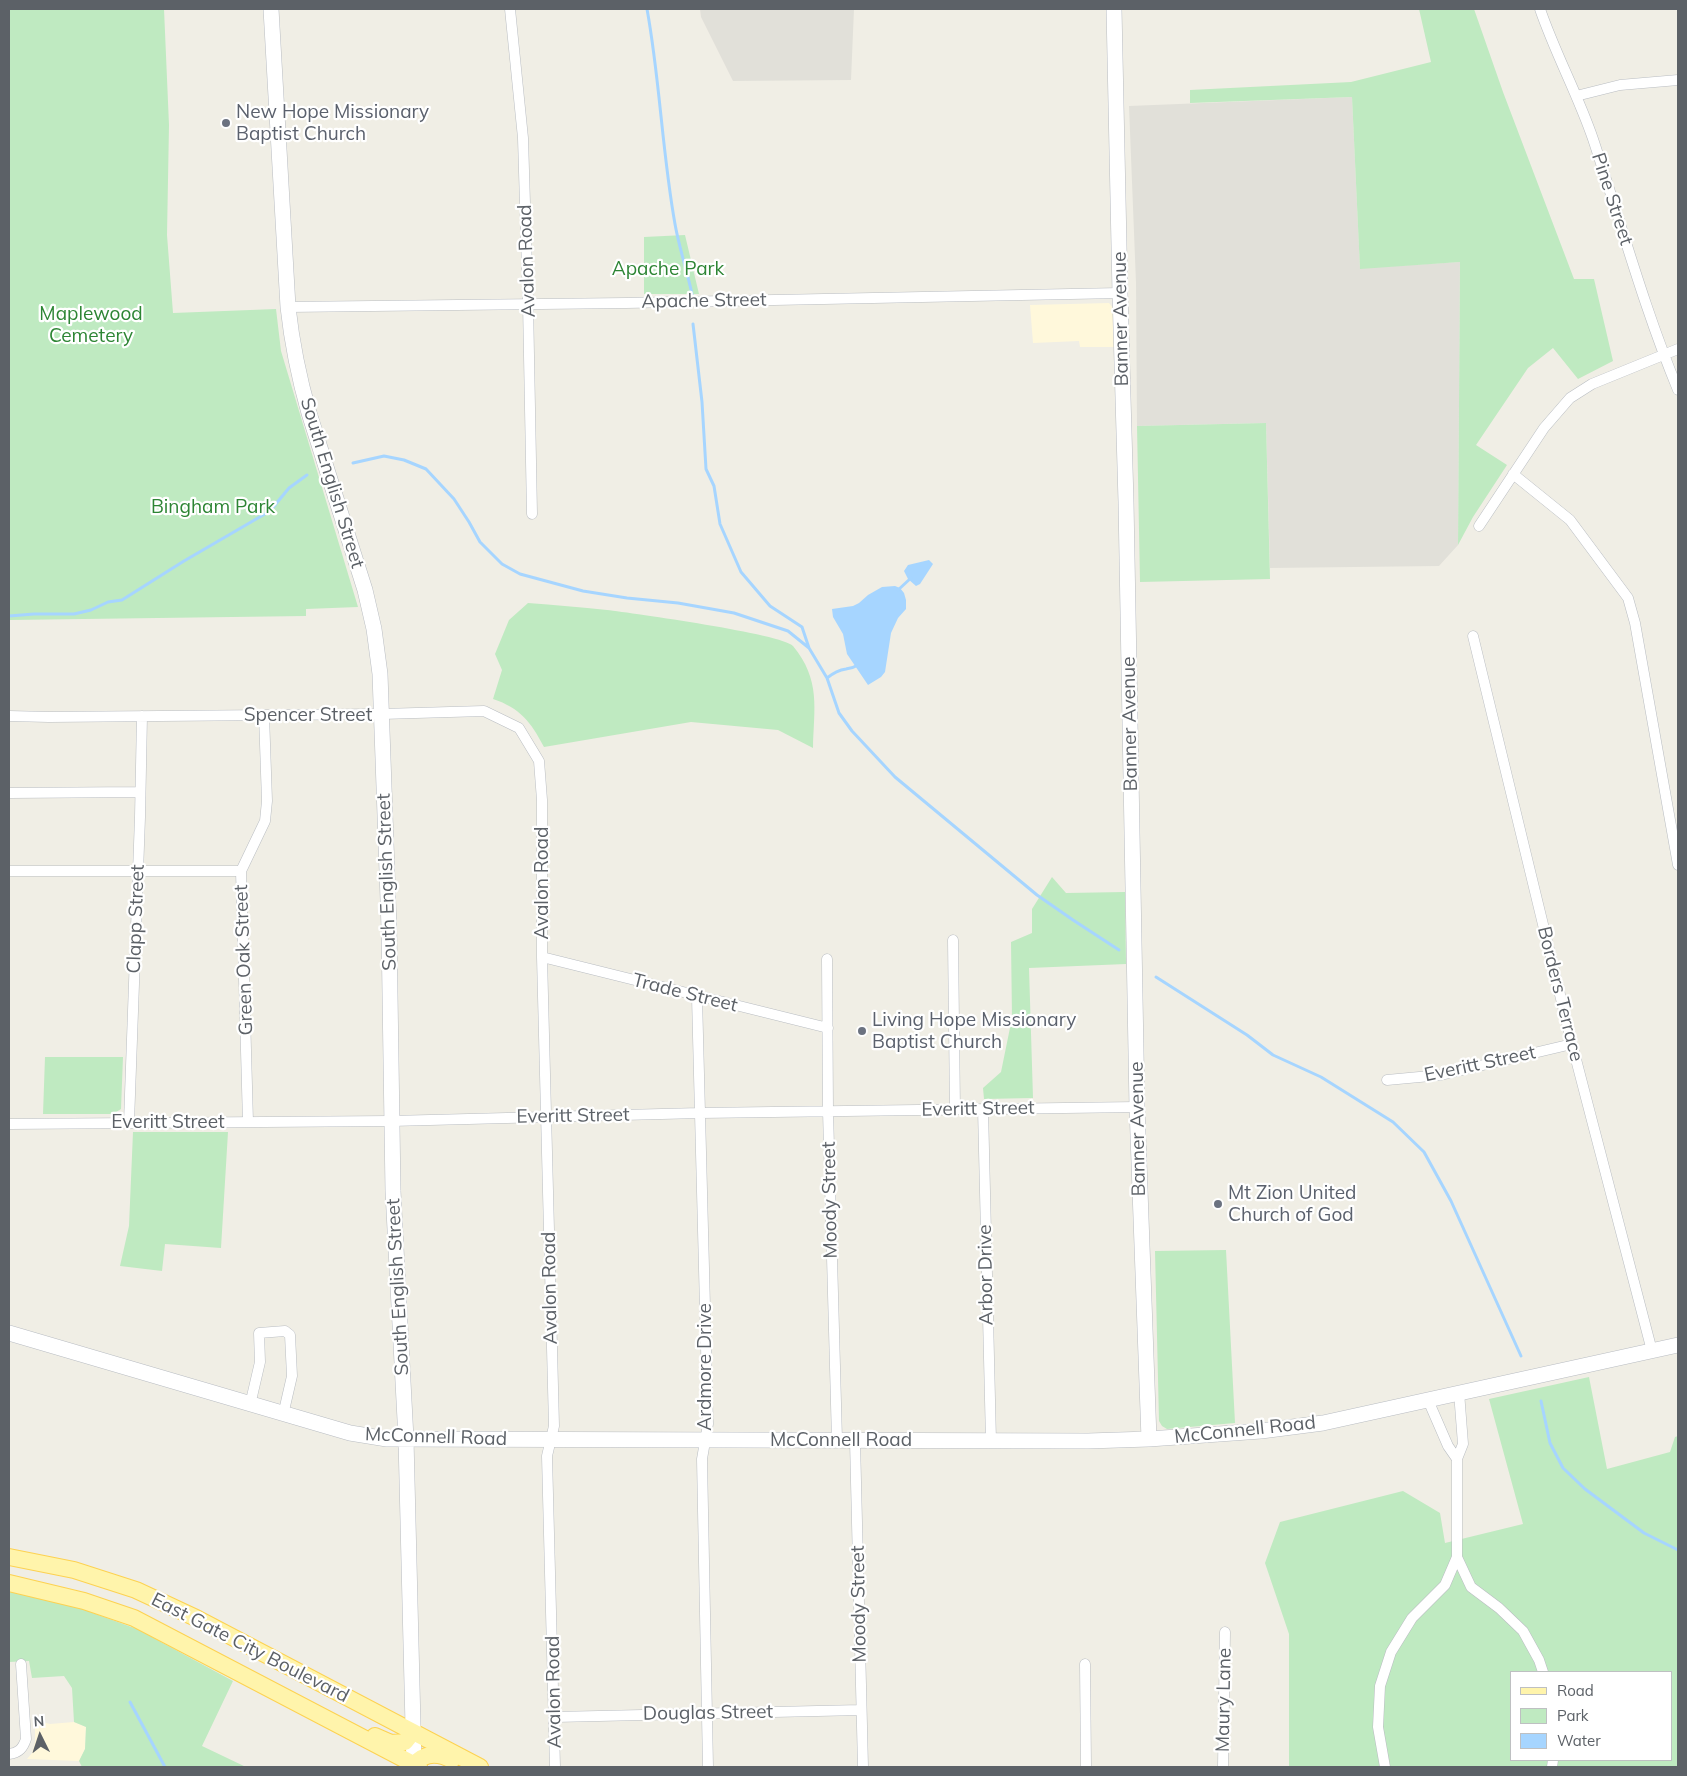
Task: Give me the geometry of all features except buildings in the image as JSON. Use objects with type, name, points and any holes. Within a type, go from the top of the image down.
[{"type":"main road","name":"East Gate City Boulevard","points":[[9,1557],[74,1570],[136,1590],[196,1618],[480,1767]]},
{"type":"main road","name":"East Gate City Boulevard","points":[[9,1583],[84,1601],[134,1618],[415,1766]]},
{"type":"main road","points":[[319,1715],[391,1742],[405,1742],[413,1732]]},
{"type":"main road","points":[[415,1766],[417,1760],[432,1754],[446,1756],[467,1767]]},
{"type":"street","name":"South English Street","points":[[271,9],[288,307],[292,344],[301,384],[359,568],[378,650],[389,928],[391,1121],[398,1303],[406,1439],[415,1766]]},
{"type":"street","name":"Avalon Road","points":[[510,9],[523,138],[532,514]]},
{"type":"street","name":"Banner Avenue","points":[[1114,9],[1126,502],[1137,1107],[1149,1439]]},
{"type":"street","name":"Pine Street","points":[[1540,9],[1592,137],[1663,354],[1678,390]]},
{"type":"street","points":[[1576,96],[1620,85],[1678,80]]},
{"type":"street","name":"Apache Street","points":[[288,307],[1120,293]]},
{"type":"street","points":[[1478,526],[1544,428],[1570,398],[1592,384],[1678,349]]},
{"type":"street","points":[[1513,474],[1570,520],[1628,598],[1635,623],[1678,865]]},
{"type":"street","name":"Borders Terrace","points":[[1473,636],[1572,1044],[1652,1351]]},
{"type":"street","name":"Spencer Street","points":[[9,716],[382,714],[484,711],[520,728],[539,761],[542,807]]},
{"type":"street","name":"Green Oak Street","points":[[248,1122],[241,871],[265,821],[267,801],[264,715]]},
{"type":"street","name":"Clapp Street","points":[[128,1122],[142,716]]},
{"type":"street","points":[[9,793],[140,792]]},
{"type":"street","name":"Avalon Road","points":[[542,807],[542,957],[554,1426],[547,1456],[555,1767]]},
{"type":"street","points":[[9,872],[241,871]]},
{"type":"street","points":[[953,940],[955,1110]]},
{"type":"street","name":"Trade Street","points":[[542,957],[828,1028]]},
{"type":"street","name":"Moody Street","points":[[827,959],[828,1111],[836,1440]]},
{"type":"street","name":"Ardmore Drive","points":[[697,997],[708,1424],[702,1459],[708,1767]]},
{"type":"street","name":"Everitt Street","points":[[1386,1080],[1440,1076],[1572,1044]]},
{"type":"street","name":"Everitt Street","points":[[9,1124],[391,1121],[700,1113],[1137,1107]]},
{"type":"street","name":"Arbor Drive","points":[[983,1109],[991,1441]]},
{"type":"street","points":[[250,1405],[260,1362],[259,1333],[285,1331],[290,1335],[292,1376],[283,1415]]},
{"type":"street","name":"McConnell Road","points":[[9,1333],[283,1415],[350,1433],[387,1439],[1088,1441],[1149,1439],[1283,1428],[1354,1416],[1678,1345]]},
{"type":"street","points":[[1385,1767],[1378,1727],[1380,1686],[1391,1652],[1412,1618],[1445,1585],[1457,1557],[1457,1459],[1463,1444],[1459,1392]]},
{"type":"street","points":[[1428,1400],[1448,1446],[1457,1459]]},
{"type":"street","name":"Moody Street","points":[[855,1441],[863,1767]]},
{"type":"street","points":[[1457,1557],[1470,1587],[1499,1608],[1523,1631],[1539,1660],[1543,1671]]},
{"type":"street","name":"Maury Lane","points":[[1223,1767],[1225,1632]]},
{"type":"street","points":[[9,1754],[20,1750],[26,1739],[21,1664]]},
{"type":"street","points":[[1085,1664],[1086,1767]]},
{"type":"street","name":"Douglas Street","points":[[555,1717],[861,1710]]},
{"type":"shaded area","points":[[700,9],[854,9],[851,80],[733,81],[701,17]]},
{"type":"shaded area","points":[[1352,97],[1360,268],[1460,262],[1458,545],[1439,566],[1270,568],[1266,423],[1137,426],[1136,283],[1129,106]]},
{"type":"shaded area","points":[[1109,303],[1114,309],[1115,347],[1080,347],[1079,341],[1033,343],[1030,305]]},
{"type":"shaded area","points":[[35,1720],[50,1724],[74,1722],[86,1727],[85,1749],[79,1761],[27,1759],[32,1753],[35,1742]]},
{"type":"green space","points":[[9,9],[164,9],[169,125],[167,235],[173,313],[276,309],[281,351],[358,607],[306,609],[306,616],[9,620]]},
{"type":"green space","points":[[1419,9],[1474,9],[1503,92],[1574,279],[1594,279],[1613,361],[1578,379],[1553,348],[1528,368],[1476,445],[1507,465],[1473,517],[1458,545],[1460,262],[1360,269],[1352,97],[1190,103],[1190,90],[1351,82],[1431,62]]},
{"type":"green space","name":"Apache Park","points":[[685,235],[699,294],[644,294],[644,237]]},
{"type":"green space","points":[[1266,423],[1270,579],[1140,582],[1137,426]]},
{"type":"green space","points":[[528,603],[645,615],[736,630],[783,641],[793,646],[802,659],[812,683],[814,695],[813,748],[778,730],[691,722],[544,747],[524,717],[511,707],[493,699],[502,670],[495,654],[509,620]]},
{"type":"green space","points":[[1052,877],[1066,893],[1125,892],[1126,964],[1029,968],[1033,1098],[984,1099],[983,1088],[1001,1072],[1012,1018],[1011,942],[1032,933],[1032,909]]},
{"type":"green space","points":[[45,1057],[123,1057],[121,1109],[113,1114],[43,1114]]},
{"type":"green space","points":[[133,1132],[228,1132],[221,1248],[165,1244],[162,1271],[120,1266],[129,1226]]},
{"type":"green space","points":[[1226,1250],[1235,1423],[1167,1429],[1159,1421],[1155,1251]]},
{"type":"green space","points":[[1589,1377],[1607,1469],[1670,1452],[1675,1437],[1678,1436],[1678,1767],[1289,1767],[1289,1634],[1265,1563],[1280,1522],[1403,1491],[1440,1513],[1445,1543],[1523,1524],[1489,1399]]},
{"type":"green space","points":[[9,1589],[82,1609],[137,1629],[233,1681],[202,1746],[246,1767],[82,1767],[79,1761],[85,1749],[86,1727],[74,1722],[72,1688],[64,1676],[32,1678],[29,1661],[9,1662]]},
{"type":"water","points":[[929,560],[933,564],[920,584],[916,586],[908,579],[904,571],[908,565]]},
{"type":"water","points":[[895,586],[904,593],[906,609],[898,618],[891,633],[885,672],[881,677],[868,685],[847,654],[843,634],[833,617],[832,609],[853,606],[882,587]]},
{"type":"waterway","points":[[647,9],[671,197],[677,233],[692,294]]},
{"type":"waterway","points":[[693,324],[702,402],[706,469],[714,486],[720,524],[741,572],[770,606],[802,627],[809,648],[827,678],[839,713],[852,731],[895,777],[1037,895],[1119,950]]},
{"type":"waterway","points":[[353,463],[384,456],[404,460],[426,469],[454,499],[480,542],[502,564],[520,574],[583,591],[678,603],[734,613],[788,631],[809,648]]},
{"type":"waterway","points":[[9,616],[74,614],[91,610],[108,602],[122,600],[270,511],[289,488],[307,475]]},
{"type":"waterway","points":[[898,590],[911,578]]},
{"type":"waterway","points":[[827,678],[838,671],[858,665]]},
{"type":"waterway","points":[[1156,977],[1247,1035],[1273,1055],[1321,1077],[1393,1122],[1424,1152],[1451,1201],[1521,1356]]},
{"type":"waterway","points":[[1541,1401],[1550,1443],[1563,1468],[1585,1489],[1644,1533],[1678,1550]]},
{"type":"waterway","points":[[130,1702],[165,1767]]},
{"type":"place","name":"New Hope Missionary Baptist Church","points":[[226,123]]},
{"type":"place","name":"Living Hope Missionary Baptist Church","points":[[862,1031]]},
{"type":"place","name":"Mt Zion United Church of God","points":[[1218,1204]]},
{"type":"park label","name":"Maplewood Cemetery","points":[[91,325]]},
{"type":"park label","name":"Bingham Park","points":[[213,507]]}]
